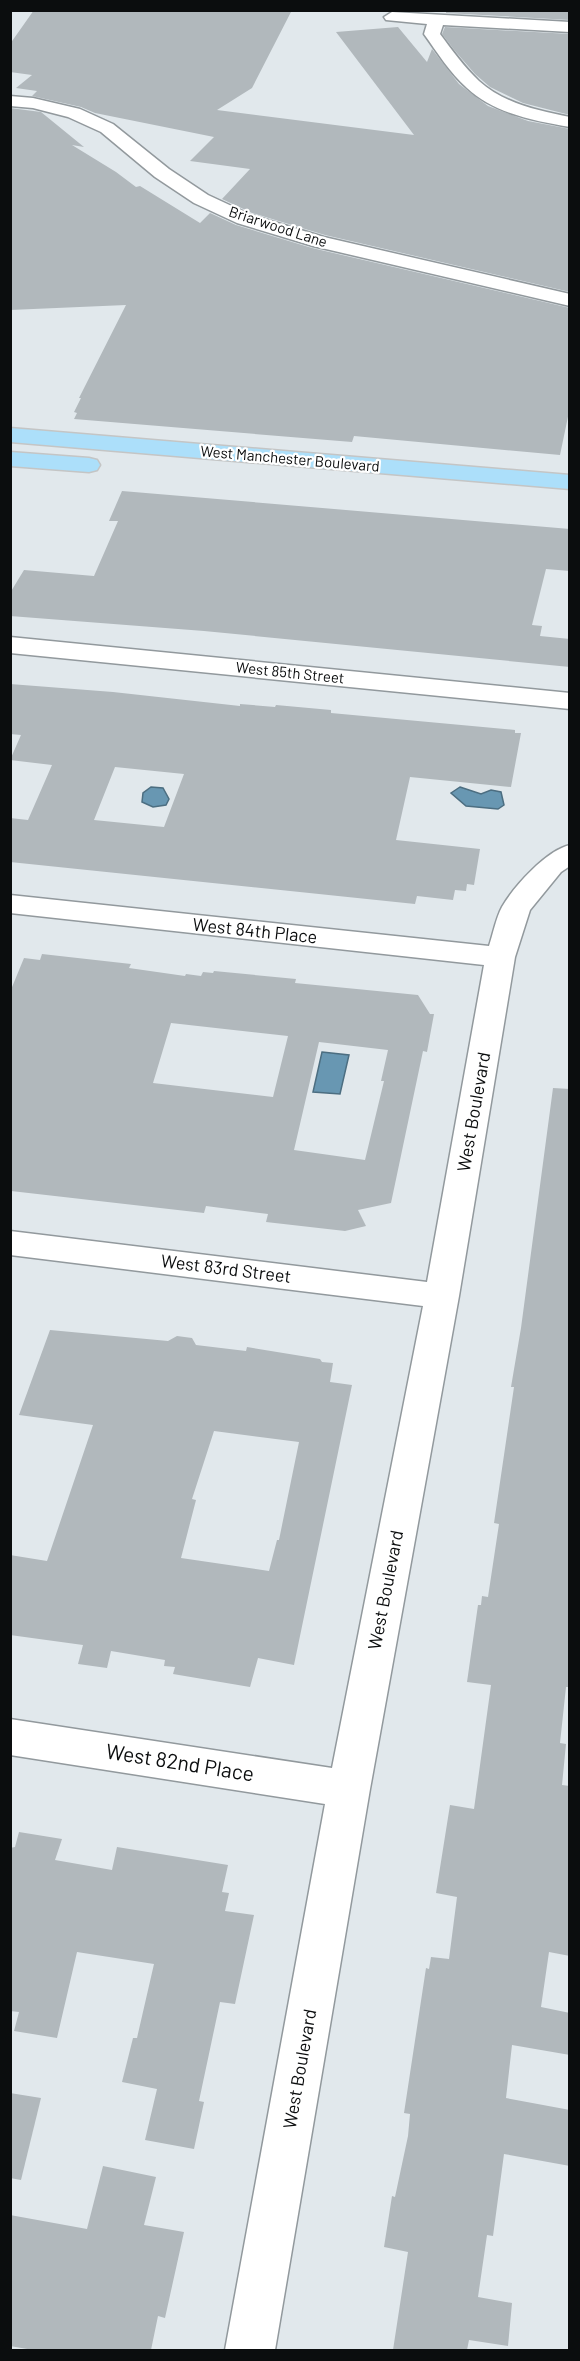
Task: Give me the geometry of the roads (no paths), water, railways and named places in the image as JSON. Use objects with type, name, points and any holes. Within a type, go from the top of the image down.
[{"type":"main road","name":"West Manchester Boulevard","points":[[10,435],[570,482]]},
{"type":"main road","points":[[10,459],[106,466]]},
{"type":"street","points":[[392,17],[570,27]]},
{"type":"street","points":[[437,20],[432,34],[475,87],[511,107],[570,122]]},
{"type":"street","name":"Briarwood Lane","points":[[10,101],[33,103],[74,113],[107,128],[162,173],[201,199],[244,219],[320,242],[570,300]]},
{"type":"street","name":"West 85th Street","points":[[10,645],[570,701]]},
{"type":"street","name":"West Boulevard","points":[[250,2350],[349,1789],[442,1296],[500,957],[516,908],[551,866],[570,853]]},
{"type":"street","name":"West 84th Place","points":[[10,904],[500,957]]},
{"type":"street","name":"West 83rd Street","points":[[10,1243],[442,1296]]},
{"type":"street","name":"West 82nd Place","points":[[10,1737],[349,1789]]},
{"type":"water","points":[[151,787],[163,788],[169,799],[166,805],[153,807],[142,802],[143,793]]},
{"type":"water","points":[[460,787],[481,794],[491,790],[501,792],[504,805],[498,809],[466,806],[451,793]]},
{"type":"water","points":[[322,1052],[349,1055],[340,1094],[313,1092]]}]
